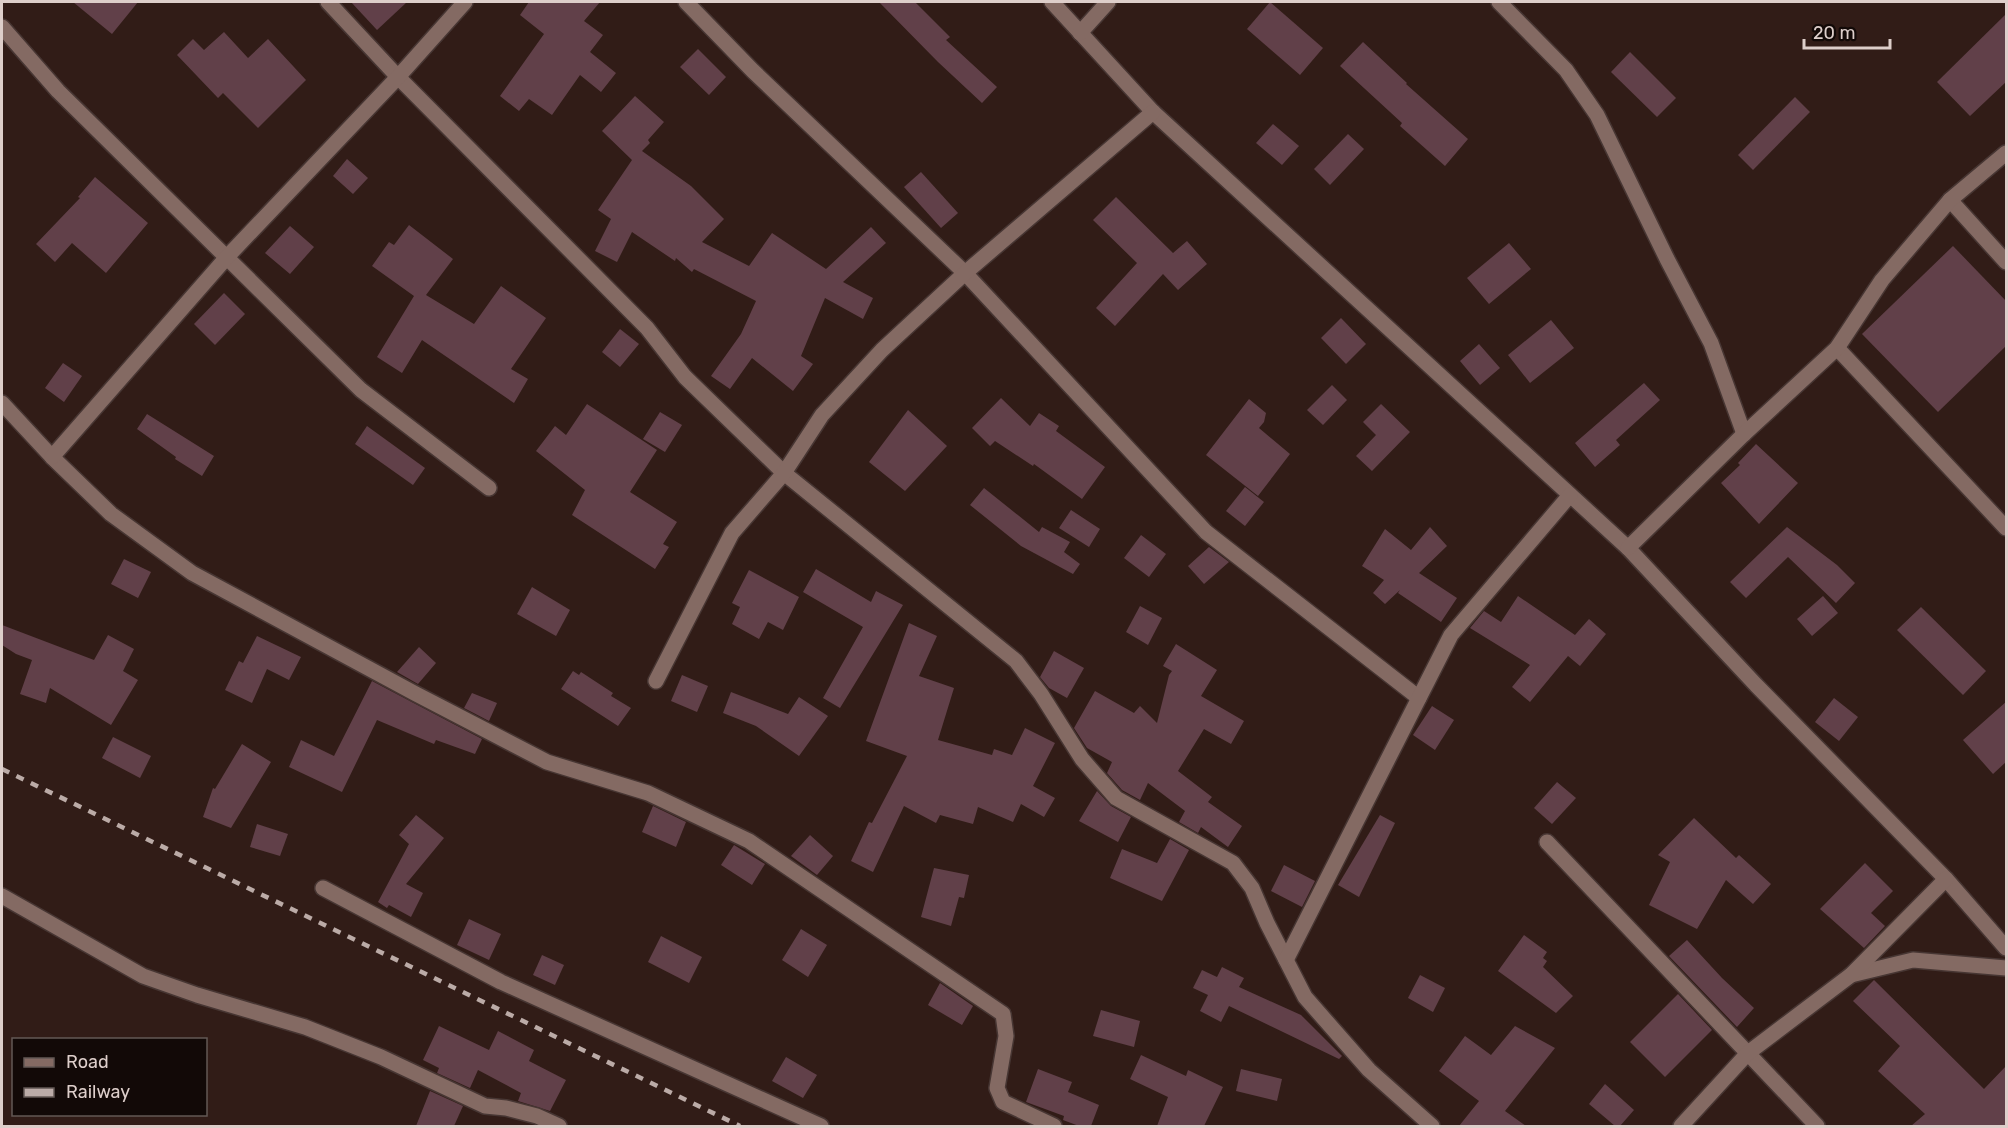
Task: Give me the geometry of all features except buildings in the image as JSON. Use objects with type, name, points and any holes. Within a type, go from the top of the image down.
[{"type":"street","points":[[328,2],[398,77],[647,328],[685,377],[784,473],[1016,661],[1041,694],[1082,759],[1116,798],[1233,863],[1252,888],[1267,923],[1305,997],[1369,1070],[1432,1126]]},
{"type":"street","points":[[52,457],[227,257],[398,77],[465,2]]},
{"type":"street","points":[[686,2],[753,71],[965,273],[1206,531],[1419,698]]},
{"type":"street","points":[[1052,2],[1153,112],[1628,548],[1756,685],[1946,879],[2007,948]]},
{"type":"street","points":[[1080,33],[1108,2]]},
{"type":"street","points":[[1499,2],[1566,70],[1597,115],[1711,343],[1744,434]]},
{"type":"street","points":[[2,27],[58,91],[361,390],[489,488]]},
{"type":"street","points":[[656,681],[732,533],[784,473],[822,415],[882,350],[965,273],[1153,112]]},
{"type":"street","points":[[1628,548],[1744,434],[1837,348],[1882,280],[1950,200],[2007,153]]},
{"type":"street","points":[[1950,200],[2007,262]]},
{"type":"street","points":[[1837,348],[2007,528]]},
{"type":"street","points":[[2,403],[52,457],[111,514],[192,573],[547,762],[648,793],[749,841],[1003,1014],[1006,1036],[997,1088],[1003,1102],[1054,1126]]},
{"type":"street","points":[[1286,960],[1451,635],[1569,495]]},
{"type":"street","points":[[1547,842],[1817,1126]]},
{"type":"street","points":[[1681,1126],[1748,1053],[1851,975],[1946,879]]},
{"type":"street","points":[[323,888],[501,982],[821,1126]]},
{"type":"street","points":[[2,896],[143,976],[197,995],[305,1027],[381,1057],[485,1106],[506,1108],[537,1116],[559,1126]]},
{"type":"street","points":[[1851,975],[1913,960],[2007,968]]},
{"type":"railway","points":[[2,769],[740,1126]]}]
